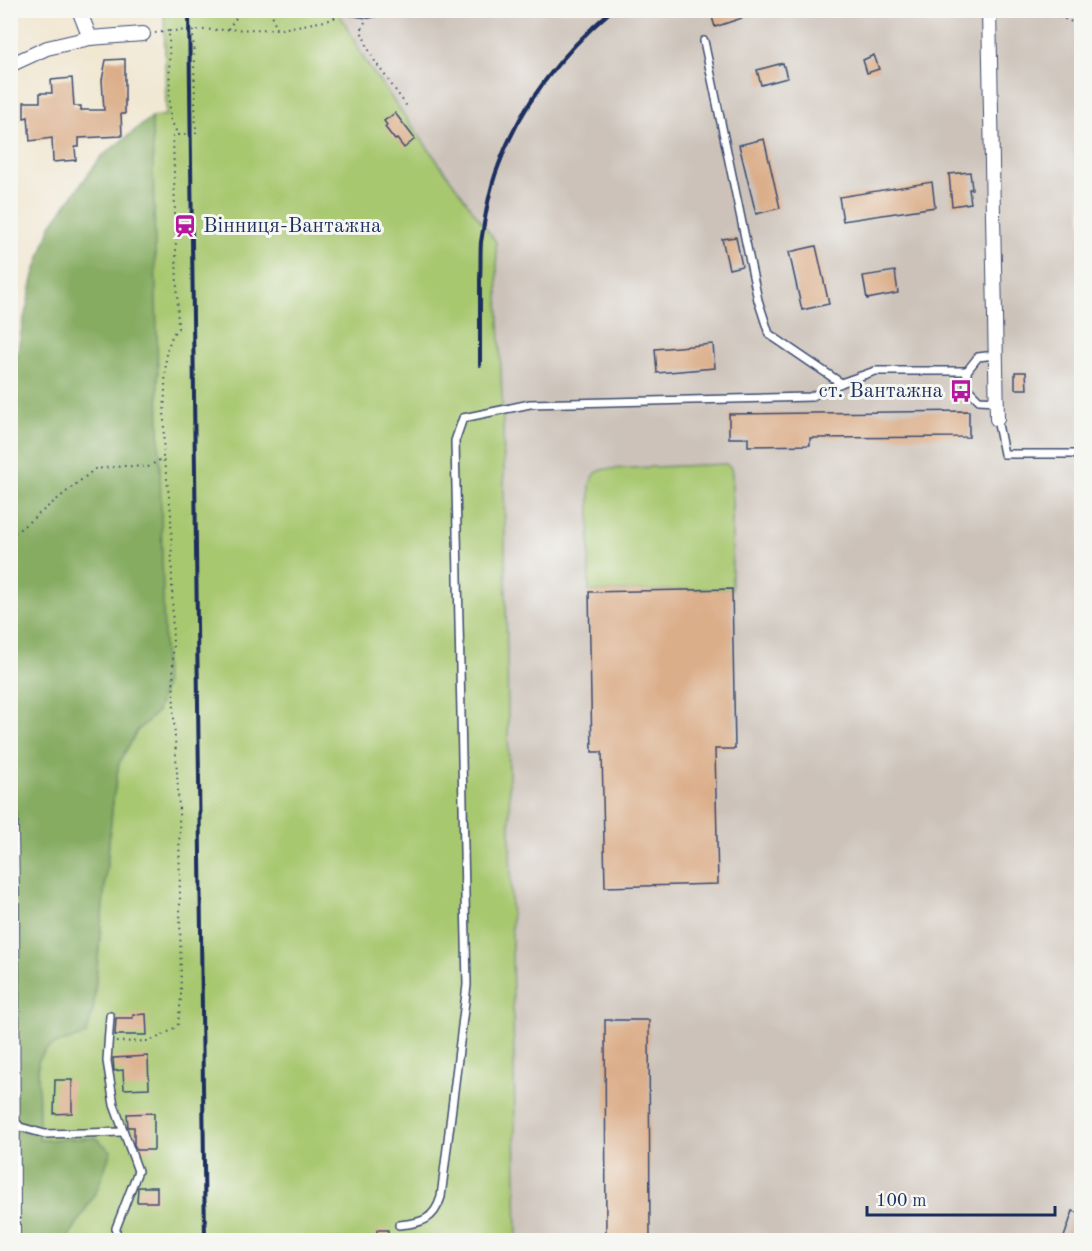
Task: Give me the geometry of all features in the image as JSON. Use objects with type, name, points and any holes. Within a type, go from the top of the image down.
[{"type":"street","points":[[79,10],[90,38]]},
{"type":"street","points":[[989,10],[997,419]]},
{"type":"street","points":[[10,65],[47,48],[90,38],[143,34]]},
{"type":"street","points":[[10,767],[13,1240]]},
{"type":"lane","points":[[350,11],[369,14],[384,10]]},
{"type":"lane","points":[[704,40],[758,300],[769,334],[841,383]]},
{"type":"lane","points":[[995,355],[978,357],[967,371],[967,388],[979,400],[996,401]]},
{"type":"lane","points":[[399,1226],[417,1224],[429,1218],[437,1209],[441,1197],[467,985],[455,441],[463,418],[530,404],[810,397],[875,371],[967,371]]},
{"type":"lane","points":[[997,419],[1004,454],[1082,454]]},
{"type":"lane","points":[[110,1016],[107,1061],[114,1105],[138,1171],[116,1228],[116,1240]]},
{"type":"lane","points":[[13,1119],[20,1127],[45,1134],[123,1132]]},
{"type":"path","points":[[228,29],[242,10]]},
{"type":"path","points":[[271,10],[276,29]]},
{"type":"path","points":[[1042,10],[1082,26]]},
{"type":"path","points":[[143,34],[193,30],[276,29],[330,20],[350,11]]},
{"type":"path","points":[[369,14],[361,31],[372,57],[408,108]]},
{"type":"path","points":[[108,1042],[149,1041],[172,1030],[177,1024],[181,998],[179,809],[174,720],[171,513],[163,458],[166,352],[178,328],[173,135],[196,134],[193,30]]},
{"type":"path","points":[[169,31],[170,118],[178,135]]},
{"type":"path","points":[[10,537],[95,469],[124,466],[148,467],[163,458]]},
{"type":"shaded area","points":[[338,11],[1081,11],[1081,1240],[517,1240],[503,423],[367,64]]},
{"type":"green space","points":[[164,11],[338,11],[367,64],[496,242],[503,423],[517,1240],[67,1240],[98,1188],[96,1138],[39,1141],[38,1061],[46,1049],[86,1034],[93,1011],[113,800],[119,763],[137,731],[157,712],[152,117],[166,115]]},
{"type":"green space","points":[[152,117],[165,685],[157,712],[137,731],[119,763],[113,800],[93,1011],[86,1035],[55,1044],[46,1049],[38,1061],[39,1140],[96,1138],[111,1151],[98,1188],[67,1240],[13,1240],[10,391],[34,275],[51,225],[101,157]]},
{"type":"green space","points":[[726,464],[732,472],[732,589],[589,592],[590,487],[596,473],[605,469]]},
{"type":"building","points":[[710,10],[760,10],[760,12],[715,27]]},
{"type":"building","points":[[874,55],[879,69],[867,73],[863,60]]},
{"type":"building","points":[[125,59],[125,114],[121,114],[122,136],[79,138],[79,147],[75,147],[76,160],[53,162],[52,138],[30,141],[28,117],[24,118],[24,102],[40,102],[40,93],[52,93],[51,80],[72,78],[74,106],[81,106],[81,110],[104,110],[102,80],[106,60]]},
{"type":"building","points":[[783,63],[787,78],[761,85],[757,70]]},
{"type":"building","points":[[395,113],[415,139],[404,148],[385,127],[387,125],[384,121]]},
{"type":"building","points":[[764,139],[780,208],[756,214],[739,145]]},
{"type":"building","points":[[970,172],[971,203],[952,206],[949,174]]},
{"type":"building","points":[[932,182],[935,207],[843,221],[839,197]]},
{"type":"building","points":[[736,237],[742,266],[729,269],[722,239]]},
{"type":"building","points":[[816,246],[829,304],[802,310],[789,252]]},
{"type":"building","points":[[895,271],[898,293],[867,299],[863,276]]},
{"type":"building","points":[[713,344],[715,368],[657,373],[655,349]]},
{"type":"building","points":[[1015,372],[1026,372],[1027,389],[1015,389]]},
{"type":"building","points":[[969,411],[969,437],[810,438],[810,445],[748,446],[748,438],[729,438],[729,414]]},
{"type":"building","points":[[732,589],[735,749],[715,749],[718,884],[605,887],[602,752],[592,752],[589,592]]},
{"type":"building","points":[[146,1014],[147,1035],[115,1035],[116,1018],[133,1018],[133,1015]]},
{"type":"building","points":[[605,1020],[649,1020],[650,1240],[606,1240]]},
{"type":"building","points":[[148,1056],[149,1088],[124,1089],[123,1070],[114,1071],[113,1058]]},
{"type":"building","points":[[55,1080],[72,1080],[72,1113],[54,1114]]},
{"type":"building","points":[[154,1113],[154,1150],[137,1150],[134,1145],[134,1127],[128,1127],[127,1114]]},
{"type":"building","points":[[138,1187],[157,1187],[157,1202],[137,1202]]},
{"type":"building","points":[[1073,1211],[1082,1214],[1082,1240],[1063,1240]]},
{"type":"building","points":[[377,1230],[388,1230],[388,1239],[377,1240]]},
{"type":"railway","points":[[189,10],[205,1240]]},
{"type":"railway","points":[[480,365],[481,242],[498,167],[518,122],[544,81],[576,44],[612,10]]},
{"type":"place","name":"Вінниця-Вантажна","points":[[185,226]]},
{"type":"place","name":"ст. Вантажна","points":[[961,391]]}]
